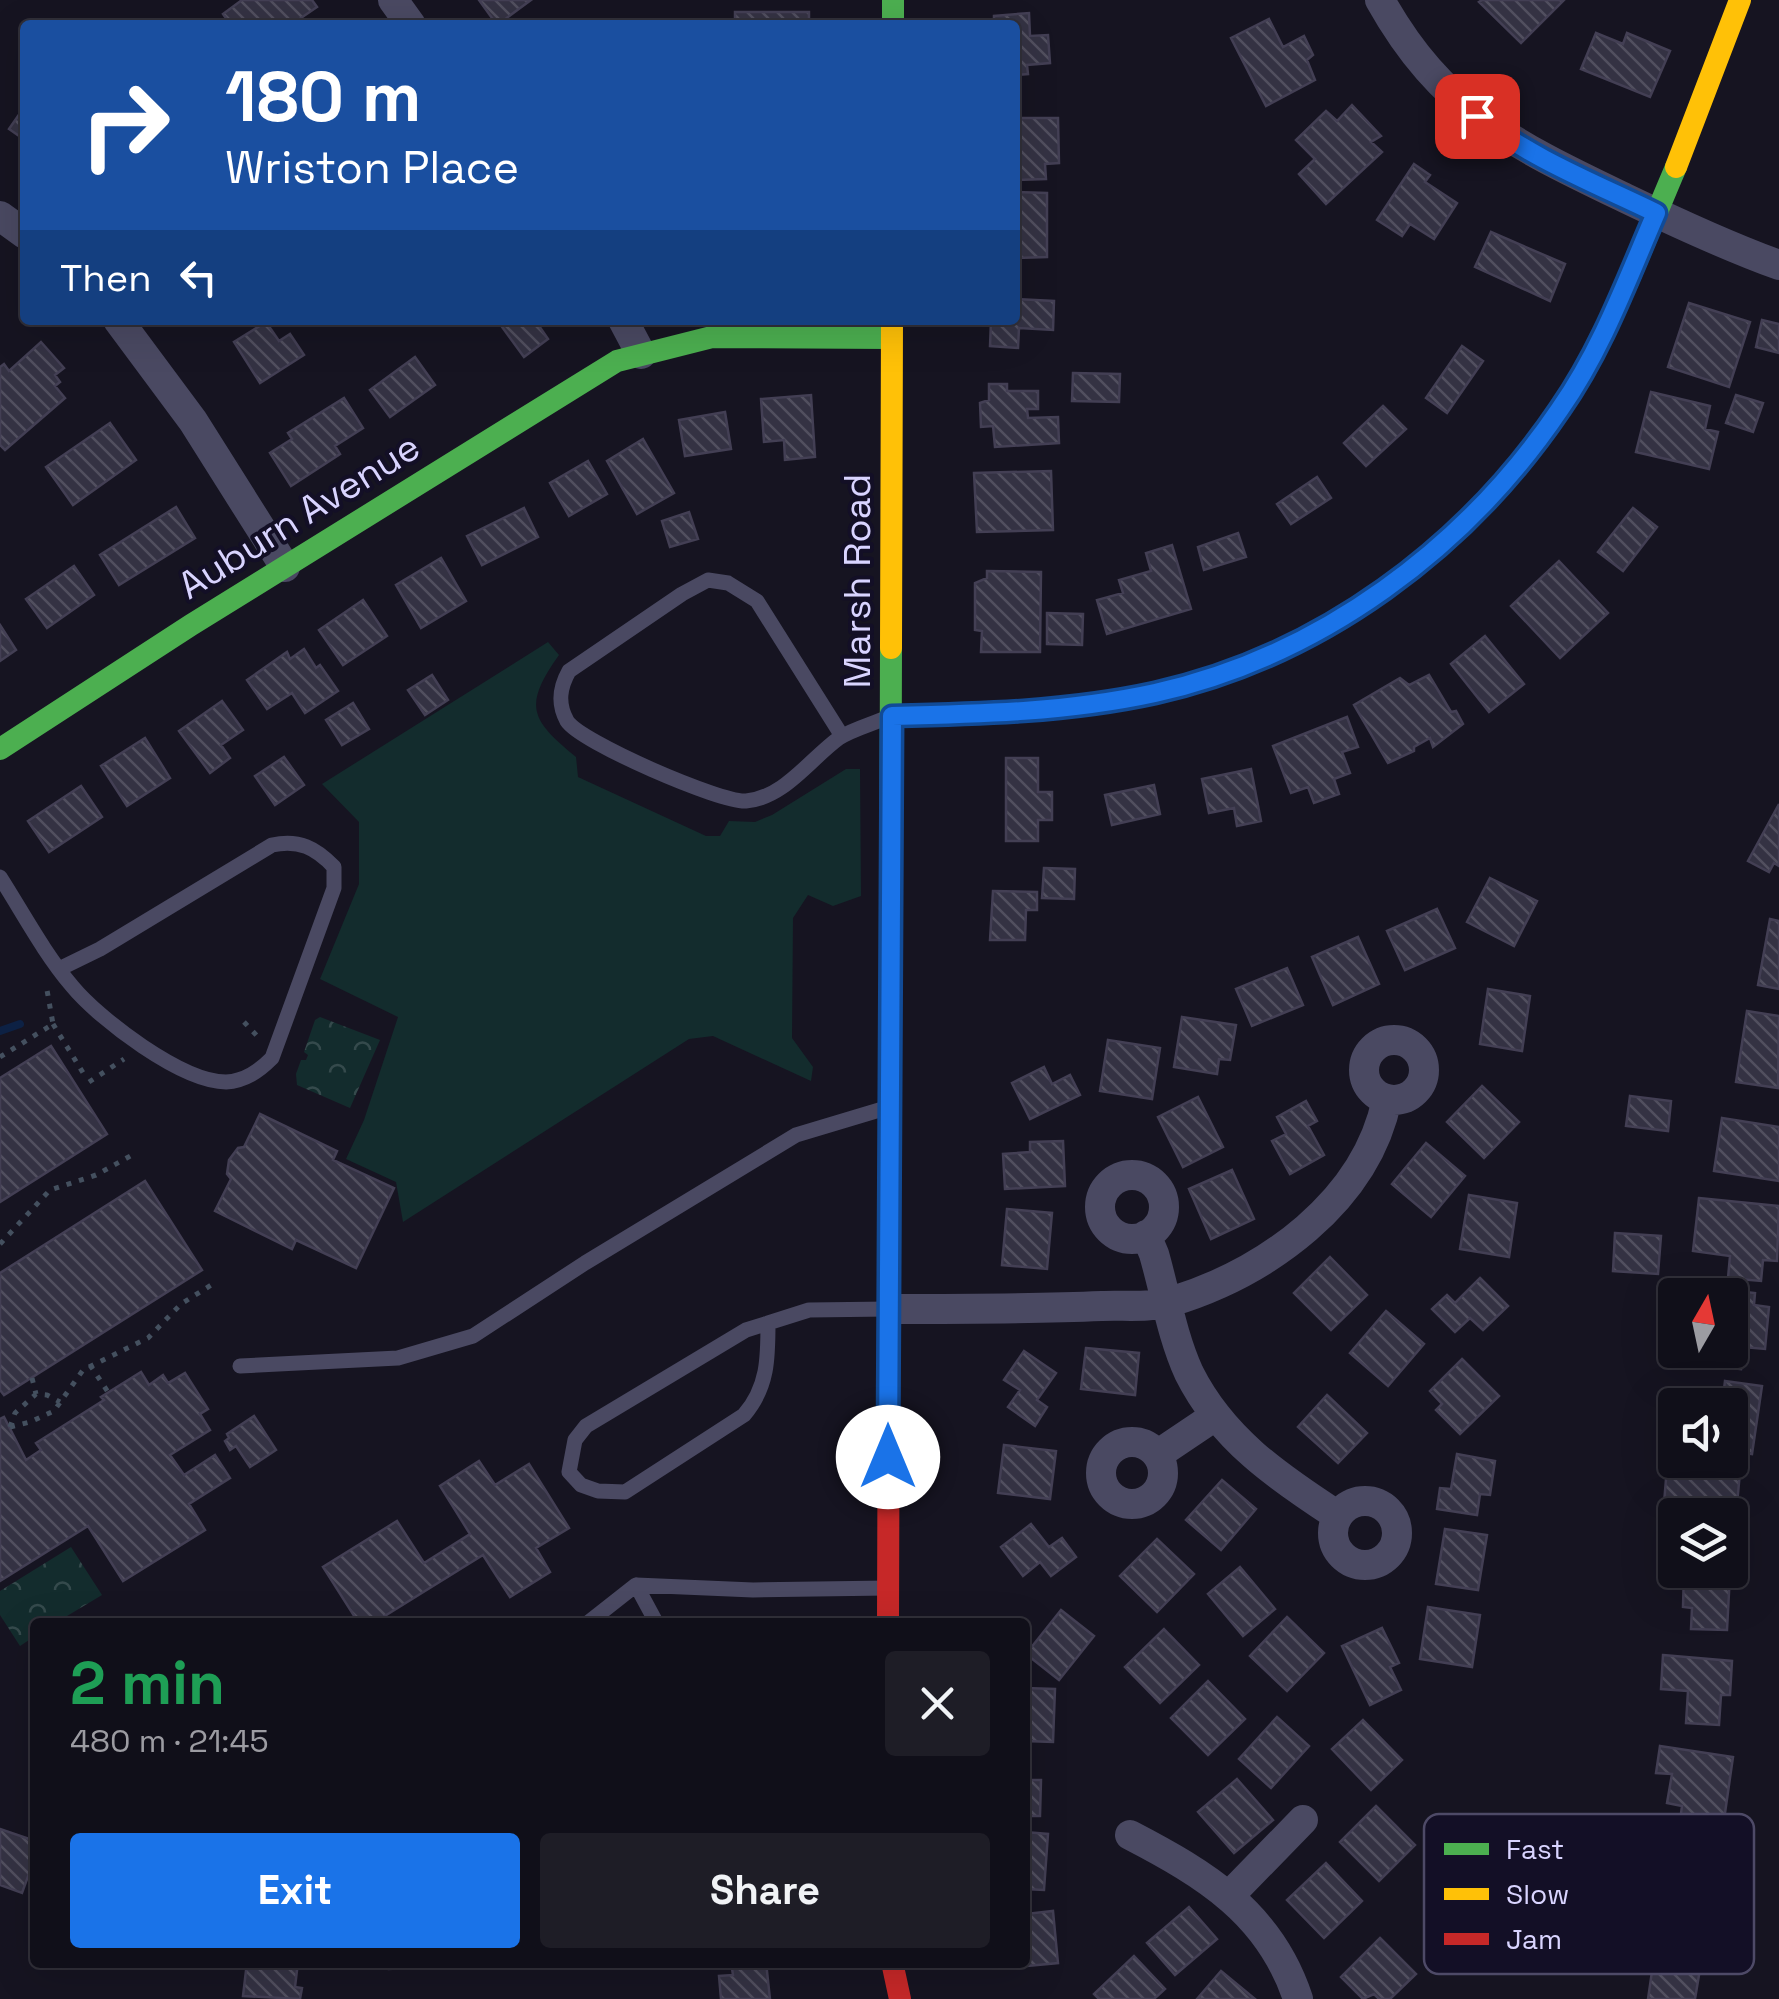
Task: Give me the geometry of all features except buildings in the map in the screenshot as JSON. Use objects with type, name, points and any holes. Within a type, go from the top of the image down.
[{"type":"street","points":[[1380,0],[1412,50],[1448,92],[1506,139],[1656,213],[1779,265]]},
{"type":"street","points":[[892,716],[998,714],[1157,692],[1250,663],[1377,595],[1443,546],[1492,496],[1561,408],[1598,345],[1656,213],[1740,0]]},
{"type":"street","points":[[122,325],[193,421],[285,567]]},
{"type":"street","points":[[626,325],[641,354]]},
{"type":"street","name":"Marsh Road","points":[[888,1618],[892,329]]},
{"type":"street","name":"Auburn Avenue","points":[[0,749],[596,371],[641,354],[728,336],[892,329]]},
{"type":"street","points":[[890,1309],[1168,1303],[1263,1262],[1302,1232],[1363,1161],[1380,1129],[1387,1099]]},
{"type":"street","points":[[1146,1236],[1190,1373],[1215,1416],[1240,1446],[1338,1516]]},
{"type":"street","points":[[1158,1455],[1215,1416]]},
{"type":"street","points":[[1229,1896],[1303,1820]]},
{"type":"street","points":[[1130,1835],[1186,1864],[1229,1896],[1274,1947],[1298,1999]]},
{"type":"street","points":[[893,1968],[900,1999]]},
{"type":"lane","points":[[842,736],[757,601],[728,583],[708,580],[682,594],[569,671],[562,685],[560,698],[574,729],[598,744],[724,800],[748,801],[778,790],[842,736],[892,716]]},
{"type":"lane","points":[[0,877],[59,969],[96,1011],[172,1064],[206,1079],[226,1082],[258,1072],[272,1058],[334,888],[334,868],[306,846],[289,841],[272,845],[100,949],[59,969]]},
{"type":"lane","points":[[240,1366],[398,1358],[473,1336],[796,1135],[889,1106]]},
{"type":"lane","points":[[768,1323],[768,1348],[759,1397],[744,1415],[625,1492],[598,1491],[581,1484],[569,1472],[575,1440],[586,1426],[746,1330],[768,1323],[809,1310],[890,1309]]},
{"type":"lane","points":[[594,1618],[636,1585],[753,1590],[888,1588]]},
{"type":"lane","points":[[636,1585],[654,1618]]},
{"type":"path","points":[[46,986],[54,1024],[87,1079],[135,1052]]},
{"type":"path","points":[[0,1057],[54,1024]]},
{"type":"path","points":[[0,1244],[50,1190],[96,1175],[134,1154]]},
{"type":"path","points":[[60,1402],[47,1394],[36,1394],[15,1412],[10,1427],[54,1410],[64,1400],[82,1370],[148,1338],[181,1304],[216,1282]]},
{"type":"path","points":[[90,1365],[108,1392]]},
{"type":"path","points":[[32,1378],[36,1394]]},
{"type":"green space","points":[[548,642],[559,655],[540,687],[537,711],[549,732],[576,757],[578,777],[706,836],[720,836],[729,821],[755,822],[772,815],[846,769],[860,769],[861,896],[833,906],[808,895],[793,918],[792,1038],[813,1067],[811,1081],[713,1036],[689,1039],[403,1222],[396,1182],[346,1159],[364,1120],[398,1017],[320,979],[359,884],[359,822],[322,784]]},
{"type":"green space","points":[[320,1017],[380,1040],[350,1108],[297,1085],[296,1074],[301,1060],[306,1060],[308,1055],[304,1052],[315,1020]]},
{"type":"green space","points":[[71,1547],[102,1595],[64,1618],[30,1618],[30,1639],[20,1646],[0,1615],[0,1591]]},
{"type":"waterway","points":[[0,1031],[20,1024]]},
{"type":"traffic: fast","points":[[893,0],[893,20]]},
{"type":"traffic: fast","points":[[892,716],[1058,709],[1156,693],[1219,675],[1281,650],[1395,581],[1447,539],[1494,492],[1537,441],[1574,387],[1617,307],[1676,167]]},
{"type":"traffic: fast","points":[[0,749],[191,625],[617,361],[712,337],[891,338]]},
{"type":"traffic: fast","points":[[889,1299],[891,648]]},
{"type":"traffic: slow","points":[[1676,167],[1740,0]]},
{"type":"traffic: slow","points":[[891,648],[892,325]]},
{"type":"traffic: jam","points":[[888,1618],[889,1299]]},
{"type":"traffic: jam","points":[[893,1968],[900,1999]]},
{"type":"route","points":[[888,1457],[892,716],[998,714],[1092,704],[1218,675],[1289,645],[1364,604],[1443,546],[1492,496],[1561,408],[1598,345],[1656,213],[1534,155],[1477,116]]}]
